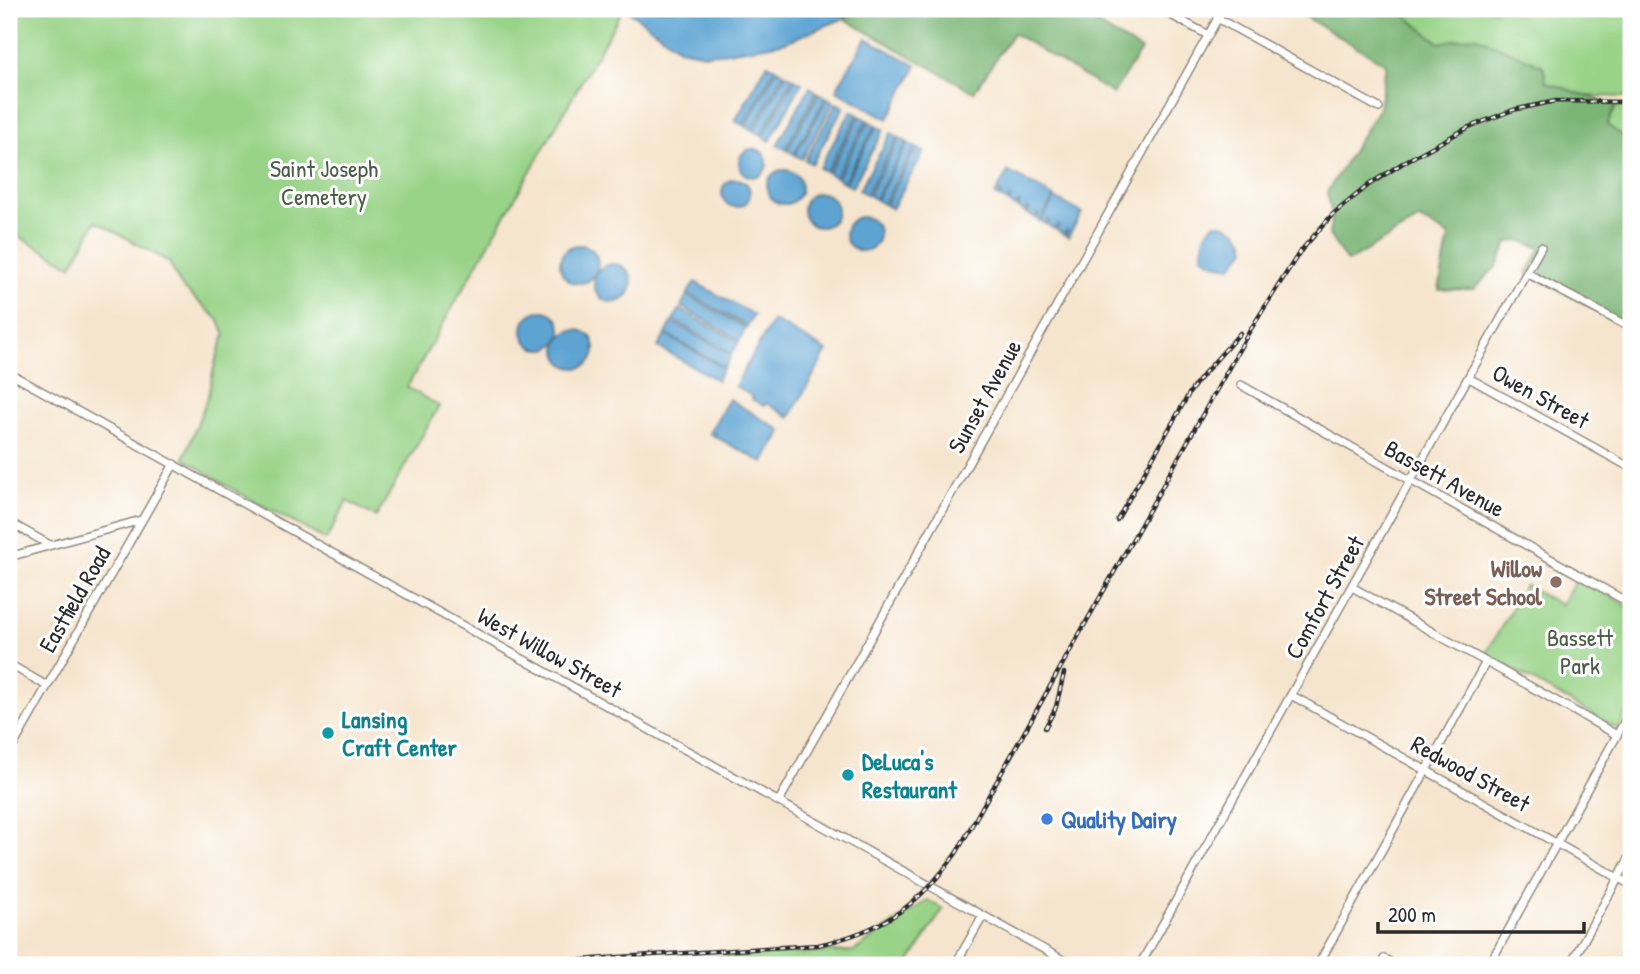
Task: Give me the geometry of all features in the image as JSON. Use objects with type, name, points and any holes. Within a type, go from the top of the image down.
[{"type":"street","points":[[1160,9],[1208,35]]},
{"type":"street","name":"Sunset Avenue","points":[[779,801],[1223,9]]},
{"type":"street","points":[[1217,18],[1379,108]]},
{"type":"street","name":"Comfort Street","points":[[1140,965],[1541,247]]},
{"type":"street","points":[[1527,273],[1631,328]]},
{"type":"street","name":"West Willow Street","points":[[9,373],[779,801],[1062,963],[1072,965]]},
{"type":"street","name":"Owen Street","points":[[1469,378],[1631,468]]},
{"type":"street","name":"Bassett Avenue","points":[[1241,385],[1631,604]]},
{"type":"street","name":"Eastfield Road","points":[[9,753],[174,464]]},
{"type":"street","points":[[9,556],[141,520]]},
{"type":"street","points":[[9,522],[50,545]]},
{"type":"street","points":[[1352,587],[1617,735]]},
{"type":"street","points":[[1318,965],[1486,662]]},
{"type":"street","points":[[9,664],[47,686]]},
{"type":"street","name":"Redwood Street","points":[[1291,695],[1631,885]]},
{"type":"street","points":[[1489,965],[1631,710]]},
{"type":"street","points":[[1570,965],[1631,855]]},
{"type":"street","points":[[955,965],[983,916]]},
{"type":"street","points":[[1384,959],[1396,965]]},
{"type":"green space","name":"Saint Joseph Cemetery","points":[[19,9],[623,9],[407,387],[439,406],[376,517],[347,501],[326,540],[232,489],[184,458],[208,396],[225,334],[218,319],[181,286],[169,262],[96,221],[72,266],[9,231],[9,26]]},
{"type":"green space","points":[[867,9],[1082,9],[1095,23],[1141,50],[1113,94],[1013,33],[974,92],[843,18]]},
{"type":"green space","points":[[1292,9],[1400,9],[1439,43],[1475,36],[1543,66],[1546,82],[1616,106],[1607,125],[1631,142],[1631,328],[1527,273],[1541,248],[1522,241],[1508,242],[1497,266],[1474,289],[1439,290],[1449,236],[1420,219],[1347,262],[1329,235],[1332,215],[1327,192],[1379,108],[1386,64]]},
{"type":"green space","points":[[1400,9],[1631,9],[1631,97],[1586,96],[1546,82],[1543,66],[1475,36],[1439,43]]},
{"type":"green space","points":[[1616,106],[1631,107],[1631,142],[1607,125]]},
{"type":"green space","name":"Bassett Park","points":[[1577,577],[1631,608],[1631,705],[1618,729],[1486,654],[1525,585],[1561,605]]},
{"type":"green space","points":[[928,900],[943,909],[908,965],[654,965],[716,957],[854,951]]},
{"type":"water","points":[[626,9],[867,9],[783,43],[704,54],[680,49]]},
{"type":"water","points":[[866,38],[917,66],[888,119],[836,90]]},
{"type":"water","points":[[767,64],[775,68],[743,125],[735,121]]},
{"type":"water","points":[[777,69],[784,73],[752,130],[745,126]]},
{"type":"water","points":[[786,74],[793,78],[761,135],[754,131]]},
{"type":"water","points":[[795,79],[802,83],[770,141],[763,136]]},
{"type":"water","points":[[810,87],[817,92],[785,149],[777,145]]},
{"type":"water","points":[[819,93],[826,97],[794,154],[787,150]]},
{"type":"water","points":[[828,98],[834,102],[802,159],[795,155]]},
{"type":"water","points":[[837,103],[844,107],[812,164],[805,160]]},
{"type":"water","points":[[851,111],[858,115],[826,172],[819,168]]},
{"type":"water","points":[[860,116],[867,120],[835,177],[828,173]]},
{"type":"water","points":[[869,121],[876,125],[843,182],[837,178]]},
{"type":"water","points":[[877,126],[884,130],[852,187],[845,183]]},
{"type":"water","points":[[891,133],[898,137],[866,194],[859,190]]},
{"type":"water","points":[[900,138],[907,142],[875,199],[868,195]]},
{"type":"water","points":[[908,143],[915,147],[883,204],[876,200]]},
{"type":"water","points":[[917,148],[924,152],[892,209],[885,205]]},
{"type":"water","points":[[753,149],[763,153],[767,163],[763,173],[753,177],[743,173],[739,163],[743,153]]},
{"type":"water","points":[[784,170],[796,175],[801,187],[796,199],[784,204],[772,199],[767,187],[772,175]]},
{"type":"water","points":[[1008,171],[1031,184],[1030,187],[1032,184],[1054,197],[1040,221],[1037,219],[1039,214],[1037,213],[1036,218],[1028,214],[1030,209],[1027,208],[1026,213],[1018,208],[1020,203],[1017,208],[1009,203],[1011,198],[1008,202],[1000,198],[1002,193],[1000,192],[998,197],[995,195]]},
{"type":"water","points":[[736,179],[746,183],[750,193],[746,203],[736,207],[726,203],[722,193],[726,183]]},
{"type":"water","points":[[820,193],[832,198],[837,210],[832,222],[820,227],[808,222],[803,210],[808,198]]},
{"type":"water","points":[[1055,198],[1082,213],[1068,237],[1065,235],[1067,230],[1063,234],[1056,229],[1058,225],[1054,229],[1046,224],[1050,221],[1048,219],[1045,224],[1041,221]]},
{"type":"water","points":[[862,217],[874,222],[879,234],[874,246],[862,251],[850,246],[845,234],[850,222]]},
{"type":"water","points":[[1215,223],[1236,230],[1245,243],[1246,249],[1232,266],[1216,264],[1202,256],[1205,238]]},
{"type":"water","points":[[579,245],[592,251],[598,264],[592,277],[579,283],[566,277],[560,264],[566,251]]},
{"type":"water","points":[[613,264],[626,270],[632,283],[626,296],[613,302],[600,296],[594,283],[600,270]]},
{"type":"water","points":[[695,282],[754,315],[747,326],[688,293]]},
{"type":"water","points":[[687,295],[746,328],[740,340],[681,306]]},
{"type":"water","points":[[680,309],[739,342],[732,353],[673,320]]},
{"type":"water","points":[[542,311],[555,317],[561,330],[555,343],[542,349],[529,343],[523,330],[529,317]]},
{"type":"water","points":[[773,320],[815,344],[814,346],[827,351],[790,417],[766,403],[764,406],[735,386]]},
{"type":"water","points":[[672,322],[731,355],[725,367],[666,334]]},
{"type":"water","points":[[576,330],[589,336],[595,349],[589,362],[576,368],[563,362],[557,349],[563,336]]},
{"type":"water","points":[[665,335],[723,368],[717,380],[658,347]]},
{"type":"water","points":[[729,399],[782,431],[763,463],[749,455],[750,453],[747,454],[714,436],[716,431],[713,435],[709,433]]},
{"type":"railway","points":[[539,965],[619,957],[818,945],[861,932],[897,914],[928,887],[957,852],[1249,332],[1299,253],[1332,215],[1370,184],[1406,161],[1469,127],[1513,110],[1556,101],[1631,102]]},
{"type":"railway","points":[[1117,520],[1190,392],[1240,333]]},
{"type":"railway","points":[[1045,728],[1056,707],[1064,673]]},
{"type":"place","name":"Willow Street School","points":[[1556,582]]},
{"type":"place","name":"Lansing Craft Center","points":[[328,733]]},
{"type":"place","name":"DeLuca's Restaurant","points":[[848,775]]},
{"type":"place","name":"Quality Dairy","points":[[1047,819]]}]
